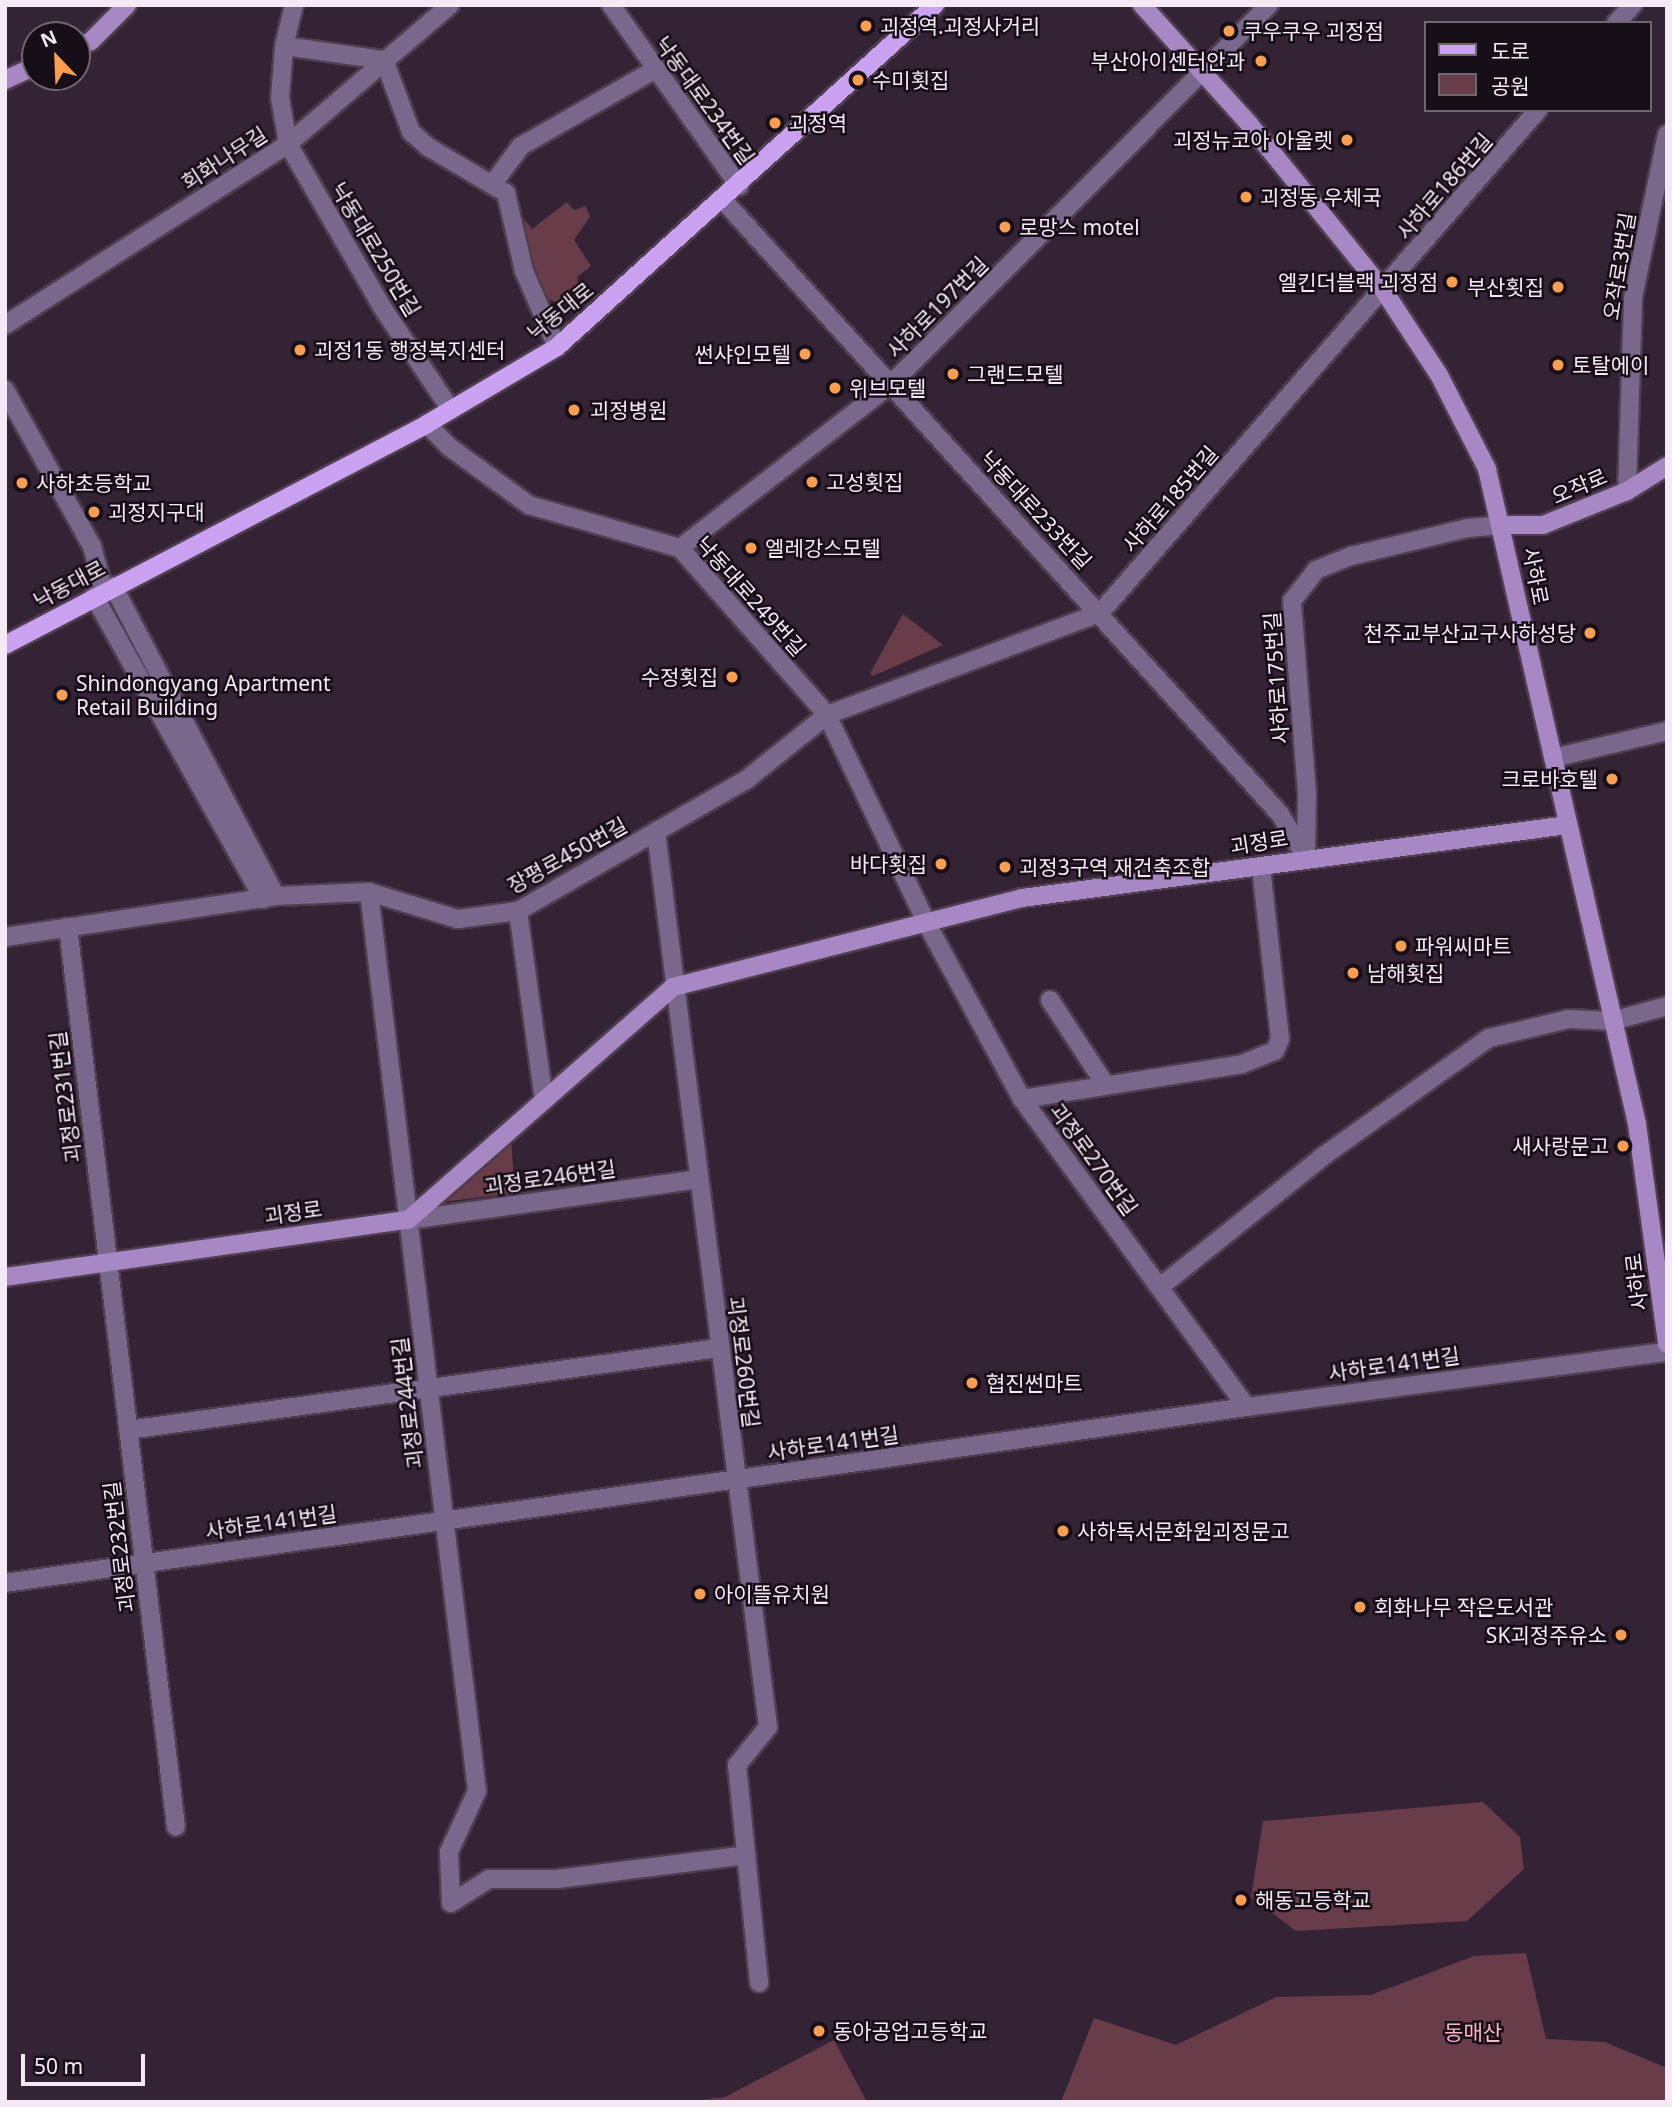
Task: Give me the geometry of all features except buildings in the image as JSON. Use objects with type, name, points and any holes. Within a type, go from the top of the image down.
[{"type":"main road","name":"낙동대로","points":[[5,645],[427,424],[557,348],[739,186],[935,5]]},
{"type":"street","points":[[91,41],[127,5]]},
{"type":"street","points":[[288,144],[280,98],[284,46],[294,5]]},
{"type":"street","name":"회화나무길","points":[[5,326],[288,144],[450,5]]},
{"type":"street","name":"낙동대로234번길","points":[[611,5],[654,70],[739,186]]},
{"type":"street","name":"사하로","points":[[1142,5],[1204,74],[1384,291],[1465,424],[1487,469],[1503,525],[1637,1124],[1667,1343]]},
{"type":"street","name":"사하로197번길","points":[[680,548],[890,385],[1204,74],[1269,5]]},
{"type":"street","points":[[1618,21],[1633,5]]},
{"type":"street","points":[[284,46],[384,60],[411,132],[428,147],[494,182],[506,193],[524,271],[557,348]]},
{"type":"street","points":[[494,182],[521,146],[654,70]]},
{"type":"street","points":[[5,80],[21,73]]},
{"type":"street","name":"사하로186번길","points":[[1384,291],[1536,112]]},
{"type":"street","name":"오작로3번길","points":[[1627,491],[1633,298],[1667,134]]},
{"type":"street","name":"낙동대로250번길","points":[[288,144],[383,307],[451,410]]},
{"type":"street","name":"낙동대로233번길","points":[[723,200],[1280,814],[1306,858]]},
{"type":"street","name":"사하로185번길","points":[[827,715],[1100,613],[1384,291]]},
{"type":"street","points":[[5,390],[92,545],[104,591],[269,898]]},
{"type":"street","name":"낙동대로249번길","points":[[427,424],[448,446],[529,505],[680,548],[827,715],[927,924]]},
{"type":"street","name":"오작로","points":[[1503,525],[1544,525],[1627,491],[1667,466]]},
{"type":"street","name":"사하로175번길","points":[[1306,858],[1305,753],[1292,601],[1316,570],[1351,556],[1468,528],[1503,525]]},
{"type":"street","name":"장평로450번길","points":[[5,937],[269,898],[369,892],[458,919],[518,911],[746,780],[827,715]]},
{"type":"street","points":[[1553,758],[1667,731]]},
{"type":"street","name":"괴정로","points":[[5,1277],[408,1220],[673,987],[1022,898],[1568,825]]},
{"type":"street","points":[[656,831],[673,987]]},
{"type":"street","points":[[1022,1099],[1242,1064],[1275,1051],[1280,1039],[1261,866]]},
{"type":"street","name":"괴정로244번길","points":[[369,892],[477,1791],[449,1852],[451,1903],[489,1879],[557,1879],[746,1855]]},
{"type":"street","points":[[518,911],[544,1100]]},
{"type":"street","name":"괴정로270번길","points":[[927,924],[1022,1099],[1247,1407]]},
{"type":"street","name":"괴정로231번길","points":[[68,927],[108,1261]]},
{"type":"street","name":"괴정로260번길","points":[[673,987],[768,1727],[737,1765],[759,1983]]},
{"type":"street","points":[[1050,1000],[1105,1084]]},
{"type":"street","points":[[1160,1287],[1322,1157],[1489,1038],[1569,1019],[1612,1021],[1667,1006]]},
{"type":"street","name":"괴정로246번길","points":[[408,1220],[698,1179]]},
{"type":"street","name":"괴정로232번길","points":[[108,1261],[176,1827]]},
{"type":"street","points":[[128,1430],[719,1349]]},
{"type":"street","name":"사하로141번길","points":[[5,1583],[1247,1407],[1667,1352]]},
{"type":"green space","points":[[567,202],[574,210],[586,206],[590,217],[574,240],[591,266],[577,277],[579,287],[558,303],[545,298],[536,287],[521,223],[525,220],[532,229]]},
{"type":"green space","points":[[903,614],[943,645],[873,676],[870,673]]},
{"type":"green space","points":[[510,1126],[515,1193],[418,1205]]},
{"type":"green space","points":[[1483,1802],[1520,1837],[1524,1869],[1467,1921],[1296,1931],[1251,1897],[1263,1821]]},
{"type":"green space","name":"동매산","points":[[1526,1953],[1546,2039],[1605,2042],[1667,2068],[1667,2102],[1061,2102],[1094,2018],[1176,2045],[1276,1997],[1371,1995],[1474,1956]]},
{"type":"green space","points":[[834,2040],[867,2102],[687,2102],[725,2097]]},
{"type":"place","name":"괴정역.괴정사거리","points":[[866,26]]},
{"type":"place","name":"쿠우쿠우 괴정점","points":[[1229,31]]},
{"type":"place","name":"부산아이센터안과","points":[[1261,61]]},
{"type":"place","name":"수미횟집","points":[[858,80]]},
{"type":"place","name":"괴정역","points":[[775,123]]},
{"type":"place","name":"괴정뉴코아 아울렛","points":[[1347,140]]},
{"type":"place","name":"괴정동 우체국","points":[[1246,197]]},
{"type":"place","name":"로망스 motel","points":[[1005,227]]},
{"type":"place","name":"엘킨더블랙 괴정점","points":[[1452,282]]},
{"type":"place","name":"부산횟집","points":[[1558,287]]},
{"type":"place","name":"괴정1동 행정복지센터","points":[[300,350]]},
{"type":"place","name":"썬샤인모텔","points":[[805,354]]},
{"type":"place","name":"토탈에이","points":[[1558,365]]},
{"type":"place","name":"그랜드모텔","points":[[953,374]]},
{"type":"place","name":"위브모텔","points":[[835,388]]},
{"type":"place","name":"괴정병원","points":[[574,410]]},
{"type":"place","name":"고성횟집","points":[[812,482]]},
{"type":"place","name":"사하초등학교","points":[[22,483]]},
{"type":"place","name":"괴정지구대","points":[[94,512]]},
{"type":"place","name":"엘레강스모텔","points":[[751,548]]},
{"type":"place","name":"천주교부산교구사하성당","points":[[1590,633]]},
{"type":"place","name":"수정횟집","points":[[732,677]]},
{"type":"place","name":"Shindongyang Apartment Retail Building","points":[[62,695]]},
{"type":"place","name":"크로바호텔","points":[[1612,779]]},
{"type":"place","name":"바다횟집","points":[[941,864]]},
{"type":"place","name":"괴정3구역 재건축조합","points":[[1005,867]]},
{"type":"place","name":"파워씨마트","points":[[1401,946]]},
{"type":"place","name":"남해횟집","points":[[1353,973]]},
{"type":"place","name":"새사랑문고","points":[[1623,1146]]},
{"type":"place","name":"협진썬마트","points":[[972,1383]]},
{"type":"place","name":"사하독서문화원괴정문고","points":[[1063,1531]]},
{"type":"place","name":"아이뜰유치원","points":[[700,1594]]},
{"type":"place","name":"회화나무 작은도서관","points":[[1360,1607]]},
{"type":"place","name":"SK괴정주유소","points":[[1621,1635]]},
{"type":"place","name":"해동고등학교","points":[[1241,1900]]},
{"type":"place","name":"동아공업고등학교","points":[[819,2031]]}]
